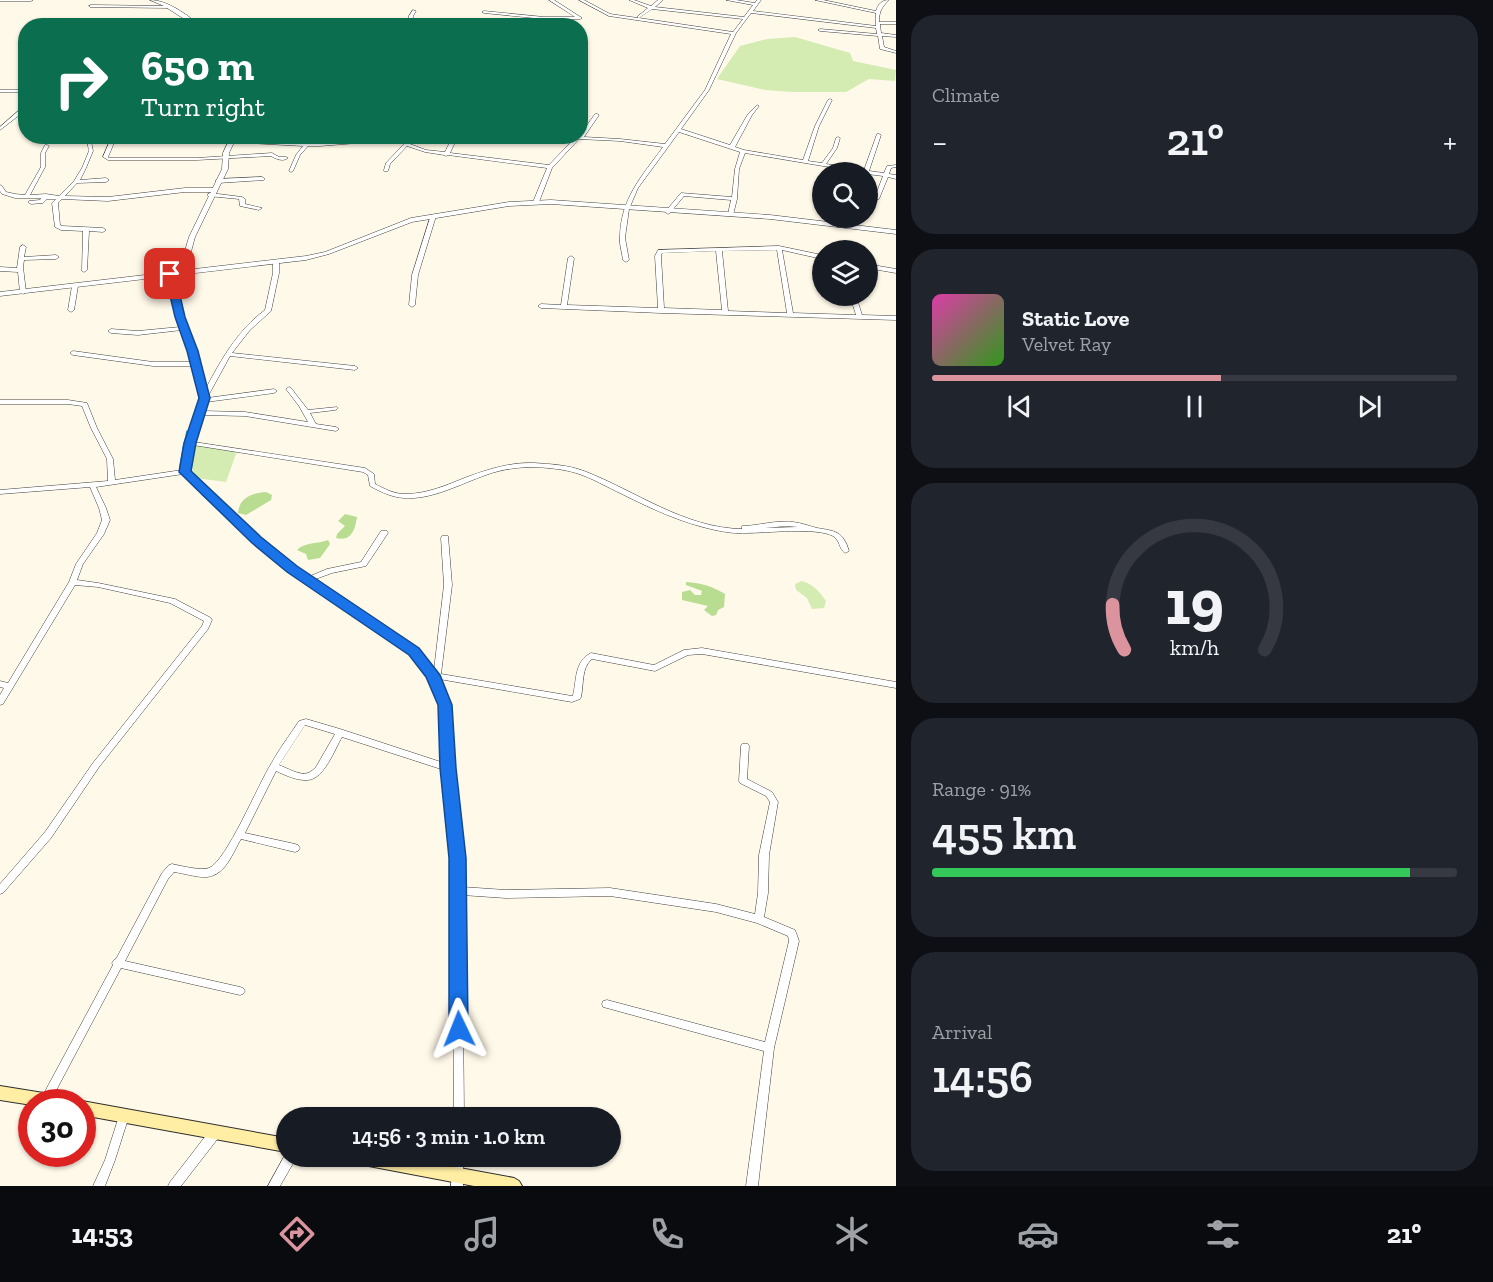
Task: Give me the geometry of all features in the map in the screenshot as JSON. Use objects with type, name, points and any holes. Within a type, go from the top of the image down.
[{"type":"main road","points":[[0,1093],[18,1096]]},
{"type":"main road","points":[[96,1111],[276,1143]]},
{"type":"main road","points":[[397,1167],[457,1182],[514,1186]]},
{"type":"street","points":[[0,0],[31,0]]},
{"type":"street","points":[[152,0],[162,1],[186,18]]},
{"type":"street","points":[[483,12],[544,18],[580,18],[551,0]]},
{"type":"street","points":[[581,0],[609,15],[734,33]]},
{"type":"street","points":[[631,0],[640,5],[652,7],[746,18]]},
{"type":"street","points":[[639,17],[662,0]]},
{"type":"street","points":[[728,0],[758,2]]},
{"type":"street","points":[[818,0],[876,12]]},
{"type":"street","points":[[896,1],[889,0],[881,3],[876,12],[882,50],[896,52]]},
{"type":"street","points":[[626,260],[622,238],[626,209],[636,188],[707,90],[734,33],[758,2]]},
{"type":"street","points":[[91,6],[169,7]]},
{"type":"street","points":[[411,18],[414,11]]},
{"type":"street","points":[[750,12],[878,25],[896,23]]},
{"type":"street","points":[[820,30],[896,36]]},
{"type":"street","points":[[0,91],[18,91]]},
{"type":"street","points":[[805,162],[830,100]]},
{"type":"street","points":[[732,147],[750,114],[757,106]]},
{"type":"street","points":[[0,129],[18,114]]},
{"type":"street","points":[[588,128],[597,115]]},
{"type":"street","points":[[678,130],[743,151],[812,163]]},
{"type":"street","points":[[869,162],[872,147],[879,135]]},
{"type":"street","points":[[588,137],[667,146]]},
{"type":"street","points":[[825,162],[835,148],[838,138]]},
{"type":"street","points":[[90,144],[91,151],[76,182],[59,197],[54,210],[57,226],[103,230]]},
{"type":"street","points":[[111,144],[105,157],[108,159],[179,160],[272,154],[278,158],[286,158]]},
{"type":"street","points":[[182,272],[192,237],[225,169],[231,144]]},
{"type":"street","points":[[291,171],[298,155],[307,144]]},
{"type":"street","points":[[386,170],[404,144]]},
{"type":"street","points":[[412,144],[415,149],[446,155],[550,167]]},
{"type":"street","points":[[446,155],[452,144]]},
{"type":"street","points":[[536,202],[550,167],[569,144]]},
{"type":"street","points":[[27,196],[43,167],[43,153],[47,146]]},
{"type":"street","points":[[731,214],[737,169],[743,151]]},
{"type":"street","points":[[878,195],[889,167],[896,166]]},
{"type":"street","points":[[878,175],[896,177]]},
{"type":"street","points":[[218,181],[262,179]]},
{"type":"street","points":[[76,182],[106,180]]},
{"type":"street","points":[[0,187],[4,193],[27,196],[108,199],[178,191],[212,193],[240,198],[242,205],[259,208]]},
{"type":"street","points":[[668,212],[681,194],[734,199]]},
{"type":"street","points":[[31,202],[41,202],[46,196]]},
{"type":"street","points":[[0,294],[276,262],[323,254],[406,222],[433,216],[536,202],[668,212],[731,214],[840,224],[896,232]]},
{"type":"street","points":[[412,305],[415,275],[433,216]]},
{"type":"street","points":[[84,270],[86,229]]},
{"type":"street","points":[[23,247],[21,270],[24,292]]},
{"type":"street","points":[[780,248],[790,314]]},
{"type":"street","points":[[661,311],[659,253],[663,250],[780,248],[812,255]]},
{"type":"street","points":[[719,249],[725,312]]},
{"type":"street","points":[[21,259],[56,257]]},
{"type":"street","points":[[564,307],[571,258]]},
{"type":"street","points":[[185,472],[190,443],[204,399],[229,354],[257,318],[268,311],[276,262]]},
{"type":"street","points":[[878,268],[896,271]]},
{"type":"street","points":[[0,269],[21,270]]},
{"type":"street","points":[[170,274],[204,399]]},
{"type":"street","points":[[71,310],[75,286]]},
{"type":"street","points":[[541,306],[896,318]]},
{"type":"street","points":[[856,306],[859,316]]},
{"type":"street","points":[[111,331],[138,333],[184,328]]},
{"type":"street","points":[[74,353],[153,364],[195,364]]},
{"type":"street","points":[[229,354],[355,368]]},
{"type":"street","points":[[289,389],[313,426]]},
{"type":"street","points":[[204,399],[274,391]]},
{"type":"street","points":[[0,402],[86,404],[94,428],[110,459],[112,482]]},
{"type":"street","points":[[306,412],[335,408]]},
{"type":"street","points":[[201,413],[245,414],[336,429]]},
{"type":"street","points":[[190,443],[365,470],[371,474],[372,485],[399,495],[433,493],[504,467],[539,465],[558,467],[580,472],[678,517],[713,529],[800,523],[836,535],[840,538],[845,551]]},
{"type":"street","points":[[0,492],[92,485],[185,472]]},
{"type":"street","points":[[185,472],[257,540],[310,582],[406,645],[435,675],[445,705],[448,768],[457,858],[459,1107]]},
{"type":"street","points":[[0,702],[73,582],[74,572],[81,559],[103,529],[106,519],[92,485]]},
{"type":"street","points":[[310,582],[335,570],[363,564],[384,533]]},
{"type":"street","points":[[435,675],[448,585],[445,538]]},
{"type":"street","points":[[0,890],[48,835],[96,765],[205,627],[208,620],[172,601],[73,582]]},
{"type":"street","points":[[435,675],[572,699],[578,692],[582,665],[591,656],[655,669],[687,652],[702,651],[896,685]]},
{"type":"street","points":[[0,684],[9,686]]},
{"type":"street","points":[[57,1089],[117,963],[165,876],[172,868],[207,873],[220,867],[274,767],[302,723],[306,722],[340,732],[448,768]]},
{"type":"street","points":[[274,767],[304,777],[312,776],[318,771],[340,732]]},
{"type":"street","points":[[745,746],[743,781],[768,794],[774,802],[764,855],[763,893],[759,919]]},
{"type":"street","points":[[239,835],[295,848]]},
{"type":"street","points":[[457,891],[506,894],[610,892],[716,908],[759,919],[792,933],[794,941],[769,1048],[752,1186]]},
{"type":"street","points":[[117,963],[240,990]]},
{"type":"street","points":[[607,1004],[769,1048]]},
{"type":"street","points":[[99,1186],[124,1116]]},
{"type":"street","points":[[174,1186],[214,1133]]},
{"type":"street","points":[[274,1186],[285,1167]]},
{"type":"street","points":[[457,1182],[458,1167]]},
{"type":"green space","points":[[795,37],[850,53],[853,61],[896,70],[895,81],[869,79],[846,92],[793,92],[765,90],[717,79],[740,46],[767,39]]},
{"type":"green space","points":[[194,445],[237,451],[226,482],[196,478],[191,462]]},
{"type":"green space","points":[[266,492],[272,495],[271,500],[246,515],[238,513],[247,497]]},
{"type":"green space","points":[[345,514],[357,517],[354,530],[346,538],[336,538],[345,526],[338,521]]},
{"type":"green space","points":[[328,540],[330,544],[320,558],[308,560],[306,554],[297,550],[307,544]]},
{"type":"green space","points":[[802,581],[813,586],[821,594],[826,601],[824,608],[812,609],[807,598],[796,590],[795,584]]},
{"type":"green space","points":[[686,582],[707,585],[725,594],[724,607],[712,616],[704,610],[708,606],[682,600],[682,592],[690,590],[695,595],[701,595],[702,591],[686,585]]},
{"type":"waterway","points":[[184,446],[187,431]]},
{"type":"waterway","points":[[180,468],[184,445]]},
{"type":"waterway","points":[[189,466],[193,475],[205,487]]},
{"type":"waterway","points":[[183,474],[197,489]]},
{"type":"waterway","points":[[202,494],[261,547]]},
{"type":"route","points":[[170,274],[204,398],[186,457],[185,472],[257,540],[292,569],[391,634],[414,652],[433,675],[445,705],[448,768],[457,858],[459,1029]]}]
